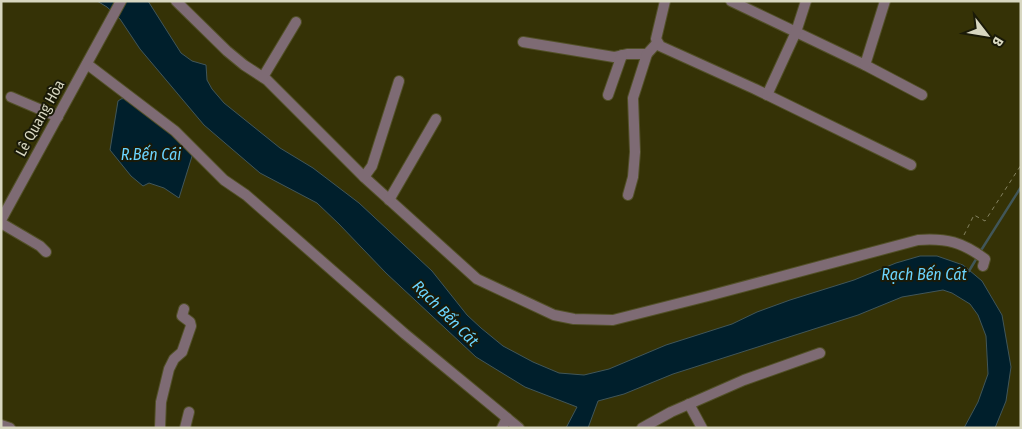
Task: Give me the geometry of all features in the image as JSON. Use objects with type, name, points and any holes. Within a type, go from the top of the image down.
[{"type":"street","name":"Lê Quang Hòa","points":[[1,222],[121,1]]},
{"type":"street","points":[[176,1],[227,51],[244,65],[264,77],[364,177],[480,282],[554,315],[574,319],[613,320],[918,240],[937,239],[960,243],[980,259]]},
{"type":"street","points":[[665,1],[656,39],[660,46],[767,95],[911,165]]},
{"type":"street","points":[[767,95],[796,32],[806,1]]},
{"type":"street","points":[[865,65],[885,1]]},
{"type":"street","points":[[734,2],[865,65],[922,95]]},
{"type":"street","points":[[264,77],[296,22]]},
{"type":"street","points":[[523,42],[580,53],[614,57],[627,54],[647,54]]},
{"type":"street","points":[[628,195],[633,177],[635,145],[633,98],[647,54],[657,43]]},
{"type":"street","points":[[608,95],[622,55]]},
{"type":"street","points":[[87,64],[175,131],[224,180],[246,195],[405,334],[519,428]]},
{"type":"street","points":[[364,177],[372,166],[399,80]]},
{"type":"street","points":[[11,97],[58,117]]},
{"type":"street","points":[[389,200],[436,119]]},
{"type":"street","points":[[1,222],[40,246],[46,252]]},
{"type":"street","points":[[160,428],[161,402],[169,369],[174,359],[182,352],[191,326],[188,319],[182,316],[184,309]]},
{"type":"street","points":[[642,428],[689,404],[744,380],[820,353]]},
{"type":"street","points":[[689,404],[702,428]]},
{"type":"street","points":[[185,428],[189,412]]},
{"type":"street","points":[[502,428],[507,418]]},
{"type":"street","points":[[1,425],[10,428]]},
{"type":"path","points":[[960,243],[974,216],[985,221],[1021,165]]},
{"type":"water","name":"Rạch Bến Cát","points":[[97,1],[148,1],[181,53],[192,61],[206,65],[207,80],[224,103],[280,148],[313,168],[359,203],[432,271],[467,315],[481,328],[503,346],[533,362],[559,373],[584,375],[609,369],[666,345],[732,324],[757,312],[854,280],[896,263],[920,256],[937,256],[963,265],[982,281],[1002,315],[1011,367],[1006,401],[995,428],[964,428],[978,402],[988,374],[986,336],[978,315],[970,304],[943,290],[902,297],[858,315],[673,374],[624,394],[598,401],[588,428],[566,428],[577,407],[525,387],[476,357],[386,273],[317,203],[260,173],[204,125],[140,49],[120,19]]},
{"type":"water","name":"R.Bến Cái","points":[[126,98],[134,102],[193,153],[179,198],[164,188],[149,183],[143,186],[131,176],[110,150],[118,101]]},
{"type":"waterway","points":[[980,252],[1021,187]]},
{"type":"waterway","points":[[969,271],[978,256]]}]
